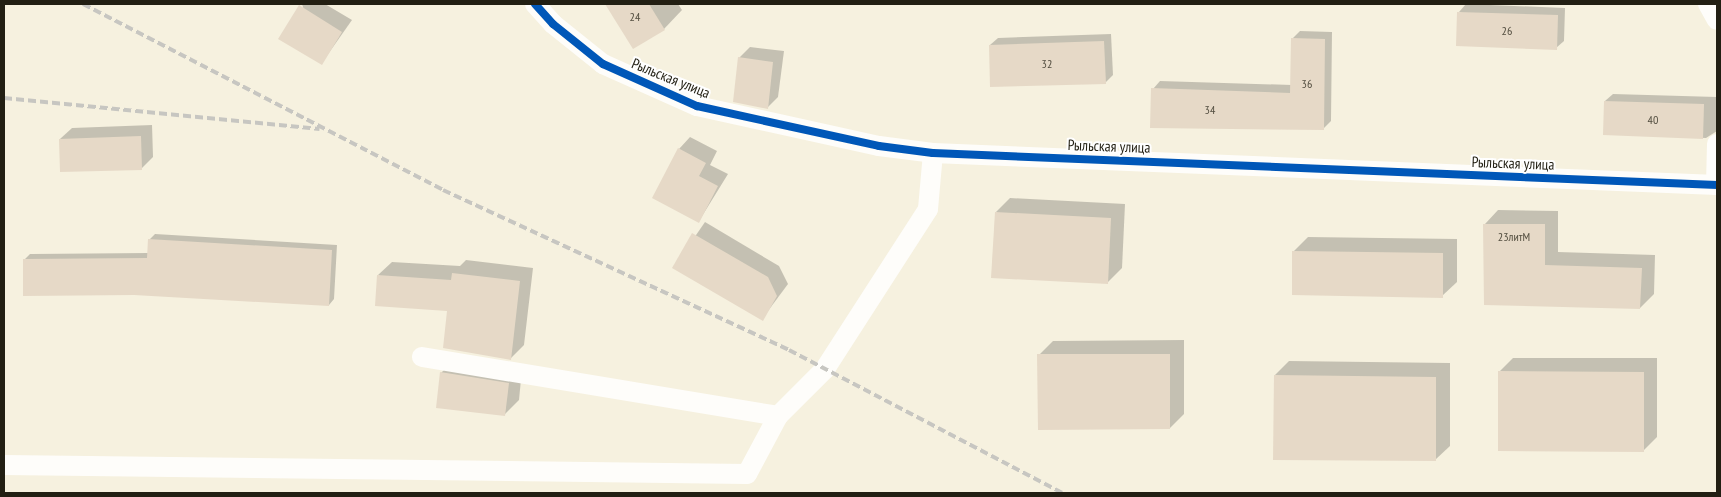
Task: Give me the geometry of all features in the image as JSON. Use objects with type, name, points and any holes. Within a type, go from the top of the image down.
[{"type":"street","name":"Рыльская улица","points":[[535,4],[553,24],[603,64],[697,106],[879,146],[933,153],[1716,185]]},
{"type":"street","points":[[1708,4],[1717,20]]},
{"type":"street","points":[[1716,185],[1717,144]]},
{"type":"street","points":[[4,465],[747,474],[778,416],[825,369],[928,209],[933,153]]},
{"type":"street","points":[[422,357],[778,416]]},
{"type":"building","points":[[605,4],[649,4],[665,30],[633,49]]},
{"type":"building","points":[[299,5],[342,32],[322,65],[278,39]]},
{"type":"building","points":[[1457,12],[1558,15],[1557,50],[1456,46]]},
{"type":"building","points":[[1291,38],[1325,39],[1324,130],[1150,128],[1151,88],[1290,93]]},
{"type":"building","points":[[1104,41],[1106,84],[990,87],[989,45]]},
{"type":"building","points":[[738,57],[773,62],[768,109],[733,102]]},
{"type":"building","points":[[1604,101],[1704,104],[1703,139],[1603,135]]},
{"type":"building","points":[[141,136],[142,170],[60,172],[59,139]]},
{"type":"building","points":[[678,148],[706,163],[699,176],[718,186],[699,223],[652,198]]},
{"type":"building","points":[[995,212],[1111,218],[1108,284],[991,278]]},
{"type":"building","points":[[1483,224],[1545,224],[1545,265],[1642,268],[1640,309],[1484,305]]},
{"type":"building","points":[[692,233],[768,277],[777,296],[763,321],[672,268]]},
{"type":"building","points":[[148,239],[332,250],[329,306],[134,295],[23,296],[23,259],[147,258]]},
{"type":"building","points":[[1292,251],[1443,253],[1443,298],[1292,295]]},
{"type":"building","points":[[452,273],[520,281],[511,360],[443,348],[447,311],[375,306],[377,275],[451,280]]},
{"type":"building","points":[[1037,354],[1170,354],[1170,429],[1038,430]]},
{"type":"building","points":[[1498,371],[1644,372],[1644,452],[1498,451]]},
{"type":"building","points":[[440,372],[509,383],[505,416],[436,408]]},
{"type":"building","points":[[1274,375],[1436,377],[1436,461],[1273,460]]},
{"type":"railway","points":[[83,4],[443,190],[789,350],[1062,493]]},
{"type":"railway","points":[[4,98],[319,129]]},
{"type":"cycle path","points":[[535,4],[553,24],[603,64],[697,106],[879,146],[933,153],[1717,185]]}]
